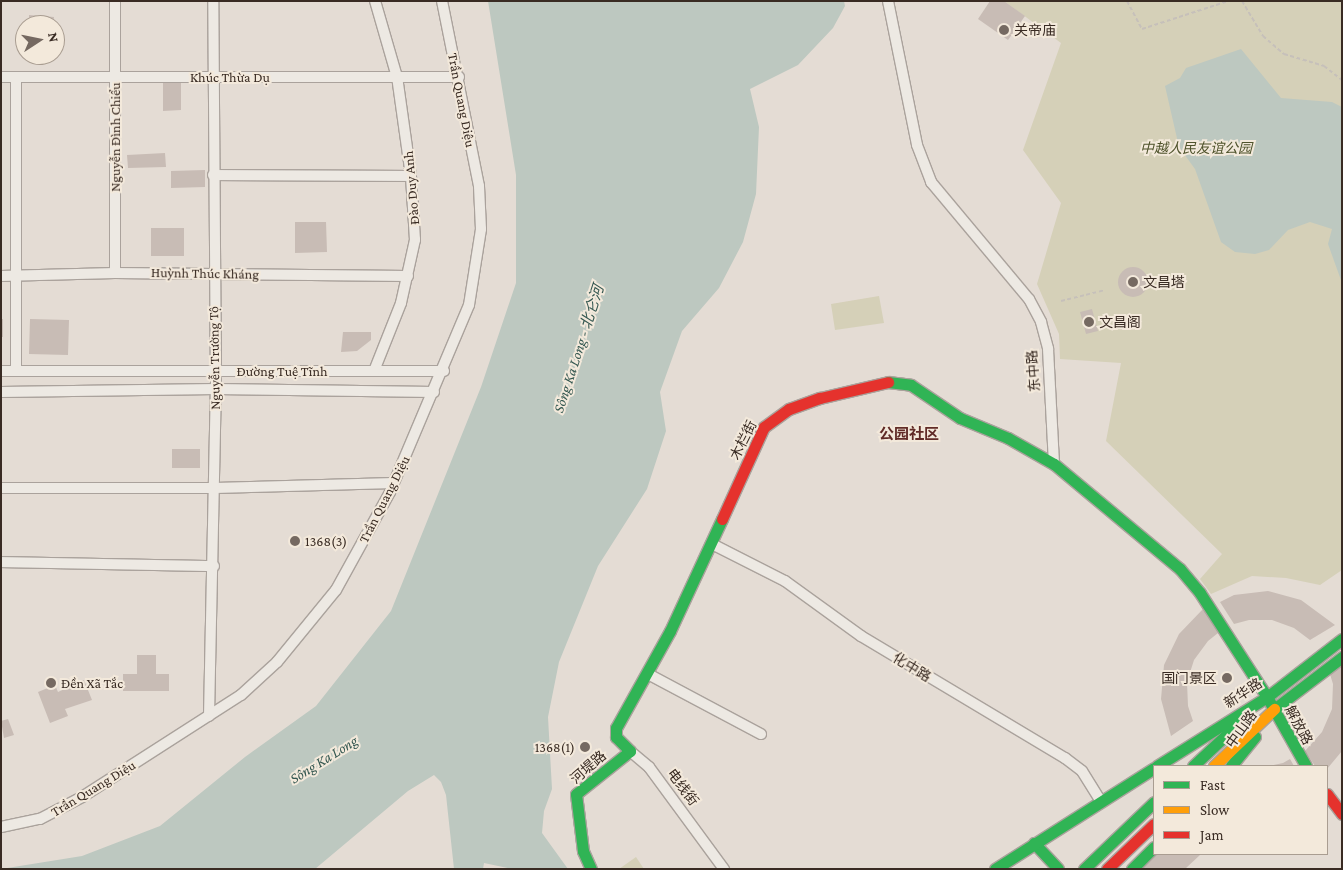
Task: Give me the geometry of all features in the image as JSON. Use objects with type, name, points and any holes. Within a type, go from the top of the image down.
[{"type":"street","name":"Nguyễn Đình Chiểu","points":[[115,1],[115,273]]},
{"type":"street","name":"Nguyễn Trường Tộ","points":[[209,716],[214,566],[216,389],[212,273],[213,1]]},
{"type":"street","name":"Đào Duy Anh","points":[[374,371],[401,303],[415,240],[411,176],[396,77],[375,1]]},
{"type":"street","name":"Trần Quang Diệu","points":[[1,827],[40,819],[82,797],[241,695],[277,662],[336,590],[394,483],[444,371],[469,305],[481,229],[479,186],[459,77],[442,1]]},
{"type":"street","name":"东中路","points":[[888,1],[917,145],[931,182],[1029,299],[1041,322],[1048,349],[1054,464]]},
{"type":"street","name":"Khúc Thừa Dụ","points":[[1,77],[459,77]]},
{"type":"street","points":[[16,77],[16,371]]},
{"type":"street","points":[[213,175],[411,176]]},
{"type":"street","name":"Huỳnh Thúc Kháng","points":[[1,276],[115,273],[408,276]]},
{"type":"street","name":"Đường Tuệ Tĩnh","points":[[1,370],[444,371]]},
{"type":"street","name":"木栏街","points":[[616,728],[648,674],[712,544],[764,427],[789,409],[820,398],[904,382],[960,418],[1008,438],[1054,464]]},
{"type":"street","name":"Đường Tuệ Tĩnh","points":[[1,392],[216,389],[434,392]]},
{"type":"street","points":[[1054,464],[1180,569],[1200,593],[1267,696],[1194,765]]},
{"type":"street","points":[[1,488],[215,488],[394,483]]},
{"type":"street","name":"化中路","points":[[712,544],[785,581],[860,636],[1065,758],[1082,771],[1101,802]]},
{"type":"street","points":[[1,562],[214,566]]},
{"type":"street","name":"新华路","points":[[1159,765],[1267,696],[1342,639]]},
{"type":"street","points":[[1215,765],[1274,709],[1342,657]]},
{"type":"street","points":[[648,674],[761,734]]},
{"type":"street","name":"解放路","points":[[1267,696],[1305,765]]},
{"type":"street","name":"中山路","points":[[1232,765],[1274,709]]},
{"type":"street","name":"电线街","points":[[616,728],[616,737],[653,773],[724,869]]},
{"type":"street","name":"河堤路","points":[[590,869],[583,851],[576,794],[630,750]]},
{"type":"street","name":"新华路","points":[[995,869],[1153,769]]},
{"type":"street","points":[[1328,795],[1342,814]]},
{"type":"street","points":[[1084,869],[1153,803]]},
{"type":"street","points":[[1107,869],[1153,825]]},
{"type":"street","points":[[1034,843],[1058,869]]},
{"type":"street","points":[[1132,869],[1153,848]]},
{"type":"path","points":[[1127,1],[1142,29],[1228,1]]},
{"type":"path","points":[[1242,1],[1263,36],[1284,54],[1324,66],[1342,80]]},
{"type":"path","points":[[1061,301],[1105,290]]},
{"type":"green space","name":"中越人民友谊公园","points":[[1004,1],[1342,1],[1342,570],[1320,585],[1286,578],[1252,576],[1211,594],[1200,579],[1222,554],[1106,441],[1121,363],[1060,359],[1059,334],[1037,284],[1061,203],[1023,150],[1061,43]]},
{"type":"green space","points":[[879,296],[884,323],[835,330],[831,304]]},
{"type":"green space","points":[[636,857],[644,869],[619,869]]},
{"type":"water","points":[[488,1],[844,1],[845,6],[833,28],[798,65],[750,89],[759,127],[756,194],[743,242],[719,288],[682,331],[660,392],[666,431],[647,489],[598,566],[559,662],[548,717],[552,789],[544,811],[542,833],[568,869],[512,869],[484,863],[483,869],[454,869],[446,795],[441,782],[434,775],[408,791],[315,869],[1,869],[82,856],[160,826],[245,757],[316,706],[391,611],[481,387],[516,283],[516,175]]},
{"type":"water","points":[[1241,49],[1281,98],[1332,102],[1342,107],[1342,283],[1328,244],[1332,229],[1310,222],[1288,230],[1269,250],[1255,254],[1235,252],[1221,242],[1195,169],[1179,147],[1165,86],[1180,78],[1186,68]]},
{"type":"building","name":"关帝庙","points":[[990,1],[1004,1],[1025,16],[1008,40],[978,19]]},
{"type":"building","points":[[163,82],[181,82],[181,110],[163,111]]},
{"type":"building","points":[[165,153],[166,167],[128,168],[127,155]]},
{"type":"building","points":[[205,170],[205,187],[171,188],[171,171]]},
{"type":"building","points":[[295,222],[326,222],[327,252],[295,253]]},
{"type":"building","points":[[151,228],[184,228],[184,256],[151,256]]},
{"type":"building","name":"文昌塔","points":[[1133,267],[1144,271],[1148,282],[1144,293],[1133,297],[1122,293],[1118,282],[1122,271]]},
{"type":"building","name":"文昌阁","points":[[1092,309],[1098,331],[1086,334],[1080,312]]},
{"type":"building","points":[[1,319],[3,319],[3,337],[1,337]]},
{"type":"building","points":[[30,319],[69,320],[68,355],[29,354]]},
{"type":"building","points":[[343,332],[371,332],[371,340],[357,351],[341,352]]},
{"type":"building","points":[[172,449],[200,449],[200,468],[172,468]]},
{"type":"building","points":[[1268,591],[1301,600],[1335,625],[1310,640],[1294,628],[1272,620],[1249,620],[1234,624],[1220,602],[1234,595]]},
{"type":"building","points":[[1203,609],[1218,633],[1208,641],[1194,660],[1187,682],[1188,706],[1193,721],[1171,736],[1161,699],[1164,665],[1179,634]]},
{"type":"building","points":[[137,655],[156,655],[156,674],[169,674],[169,691],[123,691],[123,674],[137,674]]},
{"type":"building","points":[[1342,664],[1342,751],[1328,768],[1328,765],[1314,765],[1305,751],[1322,732],[1332,709],[1333,684],[1329,671]]},
{"type":"building","points":[[84,680],[92,700],[65,709],[68,716],[50,723],[38,692],[55,685],[58,692]]},
{"type":"building","points":[[8,719],[14,735],[4,738],[1,721]]},
{"type":"building","points":[[1290,759],[1293,765],[1274,765]]},
{"type":"building","points":[[1155,855],[1200,855],[1185,869],[1139,869]]},
{"type":"traffic: fast","points":[[888,382],[911,385],[960,418],[1008,438],[1054,464],[1180,569],[1200,593],[1267,697],[1305,765]]},
{"type":"traffic: fast","points":[[591,869],[583,851],[576,794],[630,751],[616,737],[616,728],[670,631],[722,519]]},
{"type":"traffic: fast","points":[[1267,697],[1342,639]]},
{"type":"traffic: fast","points":[[1274,709],[1342,657]]},
{"type":"traffic: fast","points":[[1159,765],[1267,697]]},
{"type":"traffic: fast","points":[[1194,765],[1242,720]]},
{"type":"traffic: fast","points":[[1232,765],[1255,736]]},
{"type":"traffic: fast","points":[[995,869],[1153,769]]},
{"type":"traffic: fast","points":[[1084,869],[1153,803]]},
{"type":"traffic: fast","points":[[1034,843],[1058,869]]},
{"type":"traffic: fast","points":[[1132,869],[1153,848]]},
{"type":"traffic: slow","points":[[1215,765],[1274,709]]},
{"type":"traffic: jam","points":[[722,519],[764,427],[789,409],[820,398],[888,382]]},
{"type":"traffic: jam","points":[[1328,795],[1342,814]]},
{"type":"traffic: jam","points":[[1107,869],[1153,825]]},
{"type":"place","name":"关帝庙","points":[[1004,30]]},
{"type":"place","name":"文昌塔","points":[[1133,282]]},
{"type":"place","name":"文昌阁","points":[[1089,322]]},
{"type":"place","name":"1368(3)","points":[[295,541]]},
{"type":"place","name":"国门景区","points":[[1227,678]]},
{"type":"place","name":"Đền Xã Tắc","points":[[51,683]]},
{"type":"place","name":"1368(1)","points":[[585,747]]},
{"type":"district","name":"公园社区","points":[[909,435]]},
{"type":"water label","name":"Sông Ka Long - 北仑河","points":[[579,349]]},
{"type":"water label","name":"Sông Ka Long","points":[[324,760]]}]
